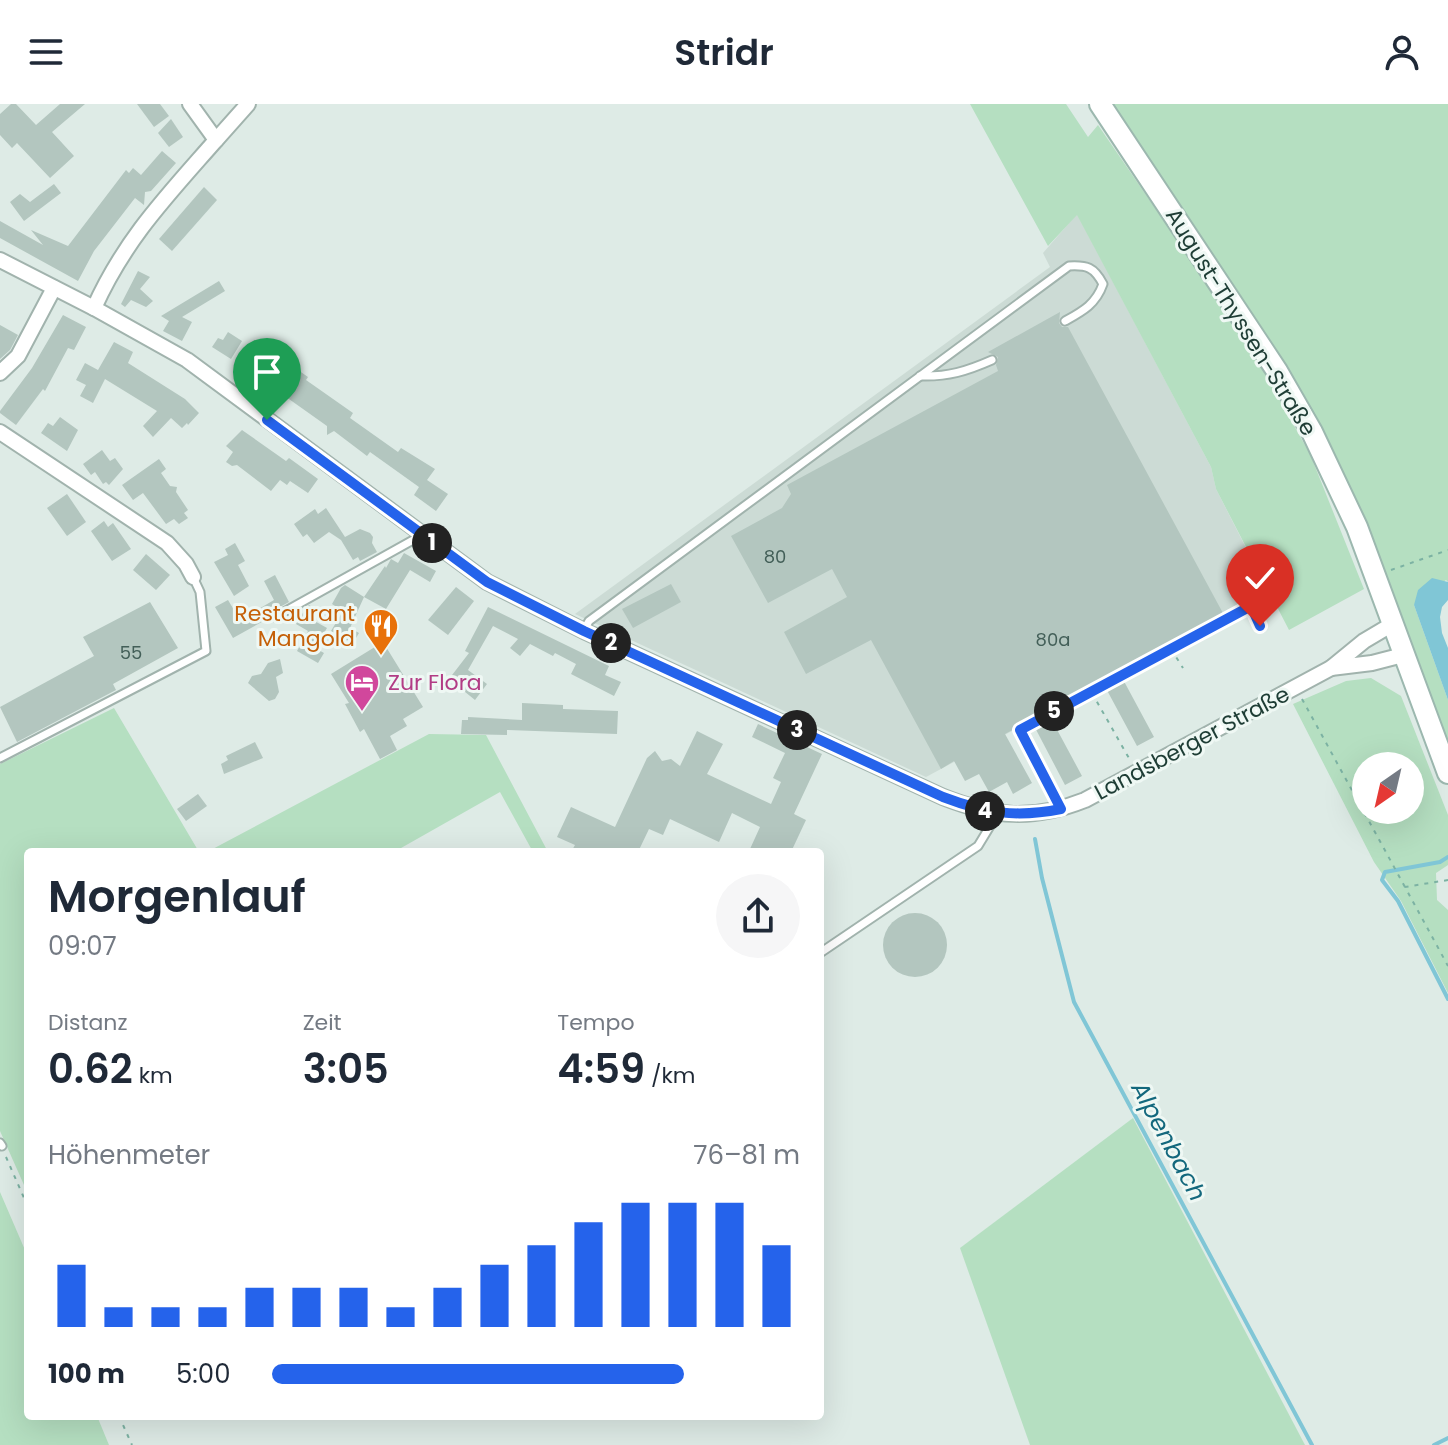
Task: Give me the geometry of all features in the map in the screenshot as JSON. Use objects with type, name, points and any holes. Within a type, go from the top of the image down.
[{"type":"main road","name":"August-Thyssen-Straße","points":[[1100,104],[1284,383],[1312,432],[1357,527],[1448,773]]},
{"type":"street","points":[[190,104],[216,140]]},
{"type":"street","points":[[94,308],[128,244],[248,104]]},
{"type":"street","name":"Landsberger Straße","points":[[0,260],[187,360],[487,582],[584,631],[977,810],[1039,814],[1085,800],[1331,668],[1364,641],[1391,625]]},
{"type":"street","points":[[0,373],[18,356],[54,288]]},
{"type":"street","points":[[0,432],[167,543],[193,577]]},
{"type":"street","name":"Landsberger Straße","points":[[1331,668],[1403,655]]},
{"type":"lane","points":[[584,631],[589,621],[1069,266],[1086,265],[1096,272],[1103,284],[1098,297],[1087,308],[1065,321]]},
{"type":"lane","points":[[920,376],[942,377],[962,373],[992,360]]},
{"type":"lane","points":[[275,617],[422,535]]},
{"type":"lane","points":[[0,758],[206,651],[200,592],[193,577]]},
{"type":"lane","points":[[824,950],[978,846],[998,813]]},
{"type":"path","points":[[1375,576],[1448,550]]},
{"type":"path","points":[[1061,809],[1020,730],[1251,606],[1260,626]]},
{"type":"path","points":[[1171,649],[1183,668]]},
{"type":"path","points":[[354,699],[349,687],[351,684],[358,694],[368,694],[371,699]]},
{"type":"path","points":[[1295,688],[1448,966]]},
{"type":"path","points":[[1091,692],[1137,772]]},
{"type":"path","points":[[1405,887],[1448,880]]},
{"type":"path","points":[[1,1144],[24,1198]]},
{"type":"path","points":[[121,1420],[132,1445]]},
{"type":"shaded area","points":[[1077,214],[1211,467],[1216,489],[1269,593],[926,777],[575,614],[1050,267],[1043,253]]},
{"type":"green space","points":[[970,104],[1066,104],[1088,137],[1098,125],[1247,342],[1310,454],[1364,589],[1289,630],[1216,489],[1211,467],[1077,215],[1048,246]]},
{"type":"green space","points":[[1108,104],[1448,104],[1448,582],[1446,580],[1414,605],[1448,700],[1448,761],[1359,528]]},
{"type":"green space","points":[[1371,678],[1401,696],[1423,752],[1352,752],[1352,819],[1293,704],[1346,681]]},
{"type":"green space","points":[[114,708],[197,848],[24,848],[24,1185],[0,1131],[0,764]]},
{"type":"green space","points":[[429,734],[486,735],[546,848],[531,848],[500,792],[401,848],[215,848]]},
{"type":"green space","points":[[1424,754],[1448,815],[1448,865],[1436,873],[1437,900],[1448,910],[1448,993],[1401,901],[1374,862],[1355,824],[1424,824]]},
{"type":"green space","points":[[1133,1118],[1305,1445],[1030,1445],[960,1248]]},
{"type":"green space","points":[[0,1192],[24,1248],[24,1420],[99,1420],[109,1445],[0,1445]]},
{"type":"water","points":[[1432,578],[1448,582],[1448,600],[1442,607],[1440,617],[1448,648],[1448,700],[1414,605],[1418,590]]},
{"type":"building","points":[[11,104],[16,104],[36,125],[60,104],[85,104],[52,132],[74,156],[50,178],[17,143],[12,148],[0,135],[0,114]]},
{"type":"building","points":[[137,104],[160,104],[169,116],[154,127]]},
{"type":"building","points":[[171,119],[183,137],[169,147],[158,133]]},
{"type":"building","points":[[162,151],[176,163],[151,191],[145,192],[144,205],[135,198],[94,251],[78,281],[0,238],[0,221],[43,245],[31,230],[68,246],[126,170],[129,173],[133,168],[141,175]]},
{"type":"building","points":[[54,184],[61,193],[24,221],[10,202],[20,194],[30,202]]},
{"type":"building","points":[[204,187],[217,200],[172,251],[159,239]]},
{"type":"building","points":[[138,271],[150,277],[140,289],[153,301],[146,307],[131,300],[125,307],[121,304]]},
{"type":"building","points":[[219,281],[225,291],[182,317],[192,322],[182,341],[163,331],[169,321],[161,316]]},
{"type":"building","points":[[1060,312],[1059,323],[1062,327],[1068,327],[1224,615],[1119,672],[1154,737],[1137,746],[1102,681],[1047,711],[1082,776],[1065,785],[1031,720],[1005,734],[1032,783],[1013,794],[1007,782],[989,792],[979,774],[965,781],[954,761],[941,769],[871,640],[806,674],[784,632],[847,597],[832,569],[768,603],[731,536],[782,508],[791,494],[787,485],[998,371],[998,357],[988,352]]},
{"type":"building","points":[[63,315],[86,327],[74,350],[68,348],[45,391],[43,389],[16,425],[0,411],[32,368]]},
{"type":"building","points":[[0,325],[18,335],[10,350],[0,359]]},
{"type":"building","points":[[228,332],[242,341],[231,359],[212,347],[218,338],[223,340]]},
{"type":"building","points":[[114,342],[133,352],[128,363],[185,399],[199,413],[188,425],[182,428],[171,418],[153,437],[143,426],[157,411],[105,379],[93,403],[80,396],[86,385],[76,380],[85,363],[98,370]]},
{"type":"building","points":[[288,363],[308,377],[306,380],[353,413],[350,418],[398,452],[401,448],[435,469],[427,480],[448,494],[436,511],[414,495],[419,487],[370,452],[367,456],[334,431],[327,435],[327,426],[272,387]]},
{"type":"building","points":[[60,417],[78,430],[67,451],[41,433],[48,423],[53,426]]},
{"type":"building","points":[[242,430],[318,479],[308,493],[290,481],[287,485],[280,480],[271,491],[237,465],[226,462],[233,452],[226,446]]},
{"type":"building","points":[[102,450],[110,461],[115,458],[123,469],[109,485],[106,482],[103,484],[95,472],[91,475],[83,464]]},
{"type":"building","points":[[159,459],[166,469],[161,473],[170,486],[177,487],[176,492],[188,510],[184,513],[188,518],[179,524],[174,519],[166,524],[143,493],[133,500],[122,485]]},
{"type":"building","points":[[67,494],[86,522],[67,536],[47,508]]},
{"type":"building","points":[[326,508],[345,537],[360,529],[370,533],[377,552],[360,561],[358,557],[353,560],[341,540],[329,532],[314,543],[307,534],[303,537],[294,524],[315,509],[318,514]]},
{"type":"building","points":[[104,521],[108,527],[113,523],[131,549],[112,561],[91,531]]},
{"type":"building","points":[[235,543],[245,561],[238,565],[249,586],[234,596],[214,562],[228,555],[225,549]]},
{"type":"building","points":[[404,553],[436,571],[430,582],[410,570],[386,609],[364,597],[391,559],[398,563]]},
{"type":"building","points":[[146,554],[170,575],[156,590],[133,570]]},
{"type":"building","points":[[275,575],[289,602],[271,612],[269,618],[233,638],[215,607],[228,600],[240,620],[274,600],[264,581]]},
{"type":"building","points":[[671,584],[681,602],[633,628],[622,609]]},
{"type":"building","points":[[345,585],[364,597],[350,628],[359,633],[353,643],[331,631],[343,611],[332,604]]},
{"type":"building","points":[[456,587],[474,601],[448,635],[428,620]]},
{"type":"building","points":[[150,602],[178,648],[113,684],[116,690],[17,742],[0,707],[94,656],[83,637]]},
{"type":"building","points":[[309,605],[317,610],[311,619],[327,628],[315,648],[324,653],[318,663],[297,651],[308,631],[296,624],[298,619],[292,615],[296,613],[299,618]]},
{"type":"building","points":[[488,607],[609,666],[605,675],[621,682],[614,696],[571,674],[576,664],[555,653],[553,656],[530,644],[520,656],[510,648],[518,639],[493,626],[468,670],[487,684],[475,700],[449,679],[469,653],[465,651]]},
{"type":"building","points":[[383,642],[423,707],[403,719],[407,726],[390,736],[397,750],[380,759],[364,729],[360,732],[345,704],[349,703],[331,674]]},
{"type":"building","points":[[280,659],[283,673],[276,677],[279,692],[275,699],[269,701],[248,683],[252,676],[261,674],[268,663]]},
{"type":"building","points":[[522,703],[563,705],[563,709],[618,711],[617,734],[507,730],[507,735],[461,734],[462,720],[468,720],[468,717],[522,720]]},
{"type":"building","points":[[758,724],[822,754],[794,814],[806,820],[793,848],[750,848],[760,827],[732,813],[719,842],[670,819],[663,835],[649,829],[640,848],[573,848],[575,845],[557,837],[571,807],[615,827],[647,758],[655,751],[662,761],[671,759],[680,766],[697,731],[723,744],[707,774],[771,804],[781,782],[773,778],[785,753],[752,737]]},
{"type":"building","points":[[255,742],[263,758],[224,774],[221,764],[228,760],[226,756]]},
{"type":"building","points":[[198,794],[207,806],[186,821],[177,809]]},
{"type":"building","points":[[915,913],[933,919],[941,927],[947,945],[941,963],[933,971],[915,977],[897,971],[889,963],[883,945],[889,927],[897,919]]},
{"type":"waterway","name":"Alpenbach","points":[[1035,839],[1074,1002],[1312,1445]]},
{"type":"waterway","points":[[1448,857],[1440,862],[1385,872],[1382,880],[1398,901],[1448,999]]},
{"type":"waterway","name":"Alpenbach","points":[[1434,1445],[1448,1438]]},
{"type":"place","name":"Restaurant Mangold","points":[[381,657]]},
{"type":"place","name":"Zur Flora","points":[[362,713]]},
{"type":"route","points":[[267,420],[487,582],[584,631],[977,810],[1008,815],[1039,814],[1061,809],[1020,730],[1251,606],[1260,626]]}]
